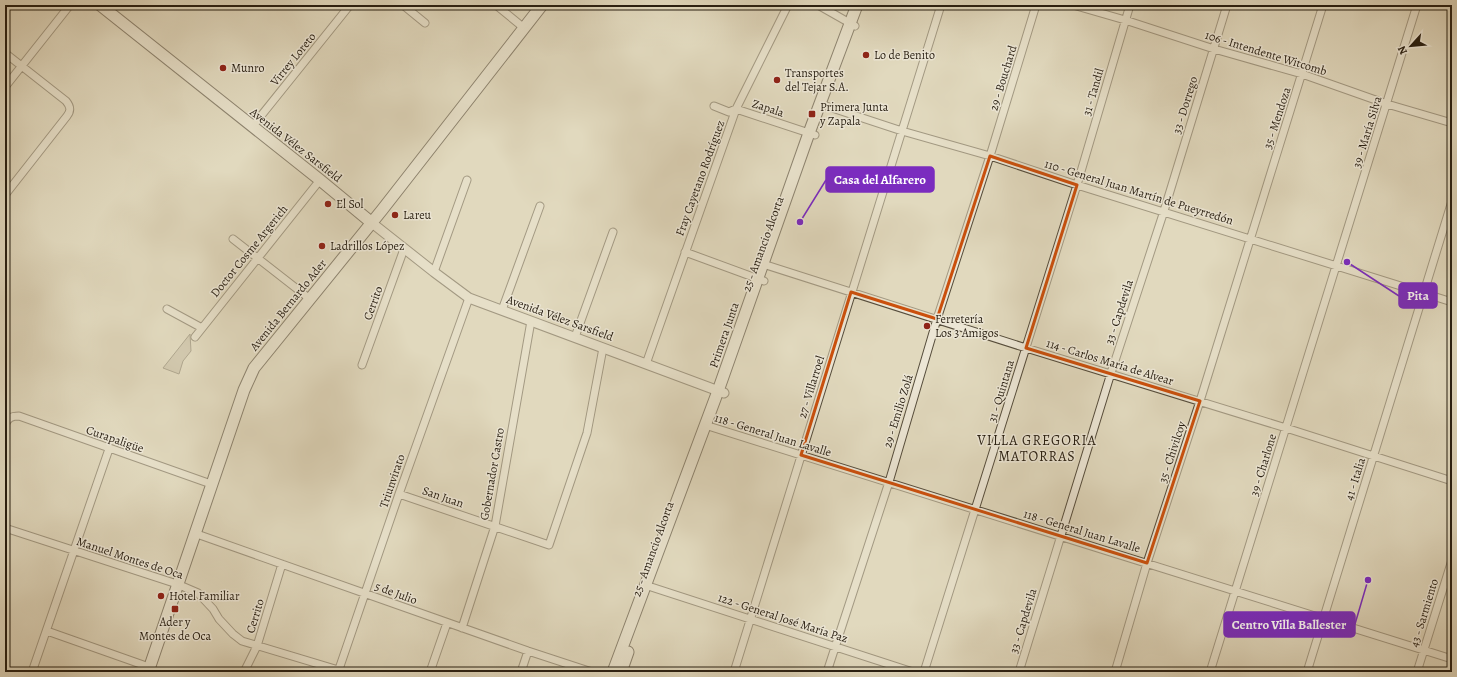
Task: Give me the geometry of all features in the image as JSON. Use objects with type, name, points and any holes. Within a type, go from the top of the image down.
[{"type":"main road","name":"Avenida Vélez Sarsfield","points":[[100,5],[372,223]]},
{"type":"main road","name":"Avenida Bernardo Ader","points":[[148,670],[211,484],[244,390],[254,368],[372,223],[542,5]]},
{"type":"main road","name":"Primera Junta","points":[[613,672],[649,586],[709,426],[812,134],[853,24],[857,5]]},
{"type":"main road","points":[[853,24],[863,5]]},
{"type":"main road","name":"25 - Amancio Alcorta","points":[[621,672],[649,586]]},
{"type":"street","points":[[5,87],[70,5]]},
{"type":"street","name":"Virrey Loreto","points":[[252,127],[350,5]]},
{"type":"street","points":[[403,5],[425,23]]},
{"type":"street","points":[[496,5],[524,28]]},
{"type":"street","name":"Fray Cayetano Rodríguez","points":[[646,364],[736,109],[788,5]]},
{"type":"street","points":[[818,5],[853,24]]},
{"type":"street","name":"27 - Villarroel","points":[[734,672],[851,292],[942,5]]},
{"type":"street","name":"29 - Bouchard","points":[[990,156],[1036,5]]},
{"type":"street","name":"106 - Intendente Witcomb","points":[[1073,5],[1214,49],[1302,74],[1387,104],[1452,123]]},
{"type":"street","name":"31 - Tandil","points":[[1077,185],[1130,5]]},
{"type":"street","name":"33 - Dorrego","points":[[1164,211],[1227,5]]},
{"type":"street","name":"35 - Mendoza","points":[[1250,238],[1323,5]]},
{"type":"street","name":"39 - María Silva","points":[[1337,265],[1417,5]]},
{"type":"street","points":[[5,53],[66,101],[70,109],[67,116],[8,186],[5,195]]},
{"type":"street","name":"110 - General Juan Martín de Pueyrredón","points":[[823,105],[902,131],[990,156],[1077,185],[1424,292],[1452,302]]},
{"type":"street","name":"Zapala","points":[[714,106],[729,112],[736,109],[812,134]]},
{"type":"street","name":"29 - Emilio Zolá","points":[[827,672],[834,646],[889,482],[937,319],[990,156]]},
{"type":"street","name":"Doctor Cosme Argerich","points":[[195,337],[320,180]]},
{"type":"street","points":[[434,272],[467,180]]},
{"type":"street","name":"31 - Quintana","points":[[924,672],[1077,185]]},
{"type":"street","name":"41 - Italia","points":[[1307,672],[1452,201]]},
{"type":"street","points":[[502,310],[540,206]]},
{"type":"street","name":"33 - Capdevila","points":[[1019,672],[1110,374],[1164,211]]},
{"type":"street","name":"Avenida Vélez Sarsfield","points":[[372,223],[469,298],[721,392]]},
{"type":"street","points":[[575,337],[613,232]]},
{"type":"street","name":"35 - Chivilcoy","points":[[1115,672],[1147,563],[1200,401],[1250,238]]},
{"type":"street","points":[[234,239],[310,299]]},
{"type":"street","name":"Cerrito","points":[[362,365],[404,249]]},
{"type":"street","points":[[685,252],[761,279]]},
{"type":"street","name":"114 - Carlos María de Alvear","points":[[766,265],[1452,481]]},
{"type":"street","name":"39 - Charlone","points":[[1210,672],[1337,265]]},
{"type":"street","name":"Triunvirato","points":[[341,671],[365,593],[469,298]]},
{"type":"street","points":[[166,309],[202,328]]},
{"type":"street","name":"Gobernador Castro","points":[[462,628],[495,526],[531,321]]},
{"type":"street","name":"San Juan","points":[[399,494],[549,545],[587,433],[603,348]]},
{"type":"street","name":"Curapaligüe","points":[[5,425],[8,419],[18,416],[211,484]]},
{"type":"street","name":"118 - General Juan Lavalle","points":[[709,426],[1452,659]]},
{"type":"street","points":[[32,672],[109,449]]},
{"type":"street","name":"Manuel Montes de Oca","points":[[5,528],[176,584],[198,593],[213,609],[219,619],[242,641],[341,671]]},
{"type":"street","name":"5 de Julio","points":[[194,533],[462,628],[592,672]]},
{"type":"street","name":"43 - Sarmiento","points":[[1417,672],[1452,560]]},
{"type":"street","name":"Cerrito","points":[[244,672],[257,646],[282,564]]},
{"type":"street","name":"122 - General José María Paz","points":[[649,586],[913,672]]},
{"type":"street","points":[[430,672],[447,622]]},
{"type":"street","points":[[47,631],[148,670]]},
{"type":"street","points":[[521,672],[528,651]]},
{"type":"highlighted area","points":[[990,156],[1077,185],[1026,348],[1200,401],[1147,563],[801,455],[851,292],[937,319]]},
{"type":"shaded area","points":[[190,334],[191,351],[183,361],[179,374],[163,368]]},
{"type":"place","name":"Lo de Benito","points":[[866,55]]},
{"type":"place","name":"Munro","points":[[223,68]]},
{"type":"place","name":"Transportes del Tejar S.A.","points":[[777,80]]},
{"type":"place","name":"Primera Junta y Zapala","points":[[812,114]]},
{"type":"place","name":"El Sol","points":[[328,204]]},
{"type":"place","name":"Lareu","points":[[395,215]]},
{"type":"place","name":"Casa del Alfarero","points":[[800,222]]},
{"type":"place","name":"Ladrillos López","points":[[322,246]]},
{"type":"place","name":"Pita","points":[[1347,262]]},
{"type":"place","name":"Ferretería Los 3 Amigos","points":[[927,326]]},
{"type":"place","name":"Centro Villa Ballester","points":[[1368,580]]},
{"type":"place","name":"Hotel Familiar","points":[[161,596]]},
{"type":"place","name":"Ader y Montes de Oca","points":[[175,609]]},
{"type":"district","name":"VILLA GREGORIA MATORRAS","points":[[1037,448]]}]
